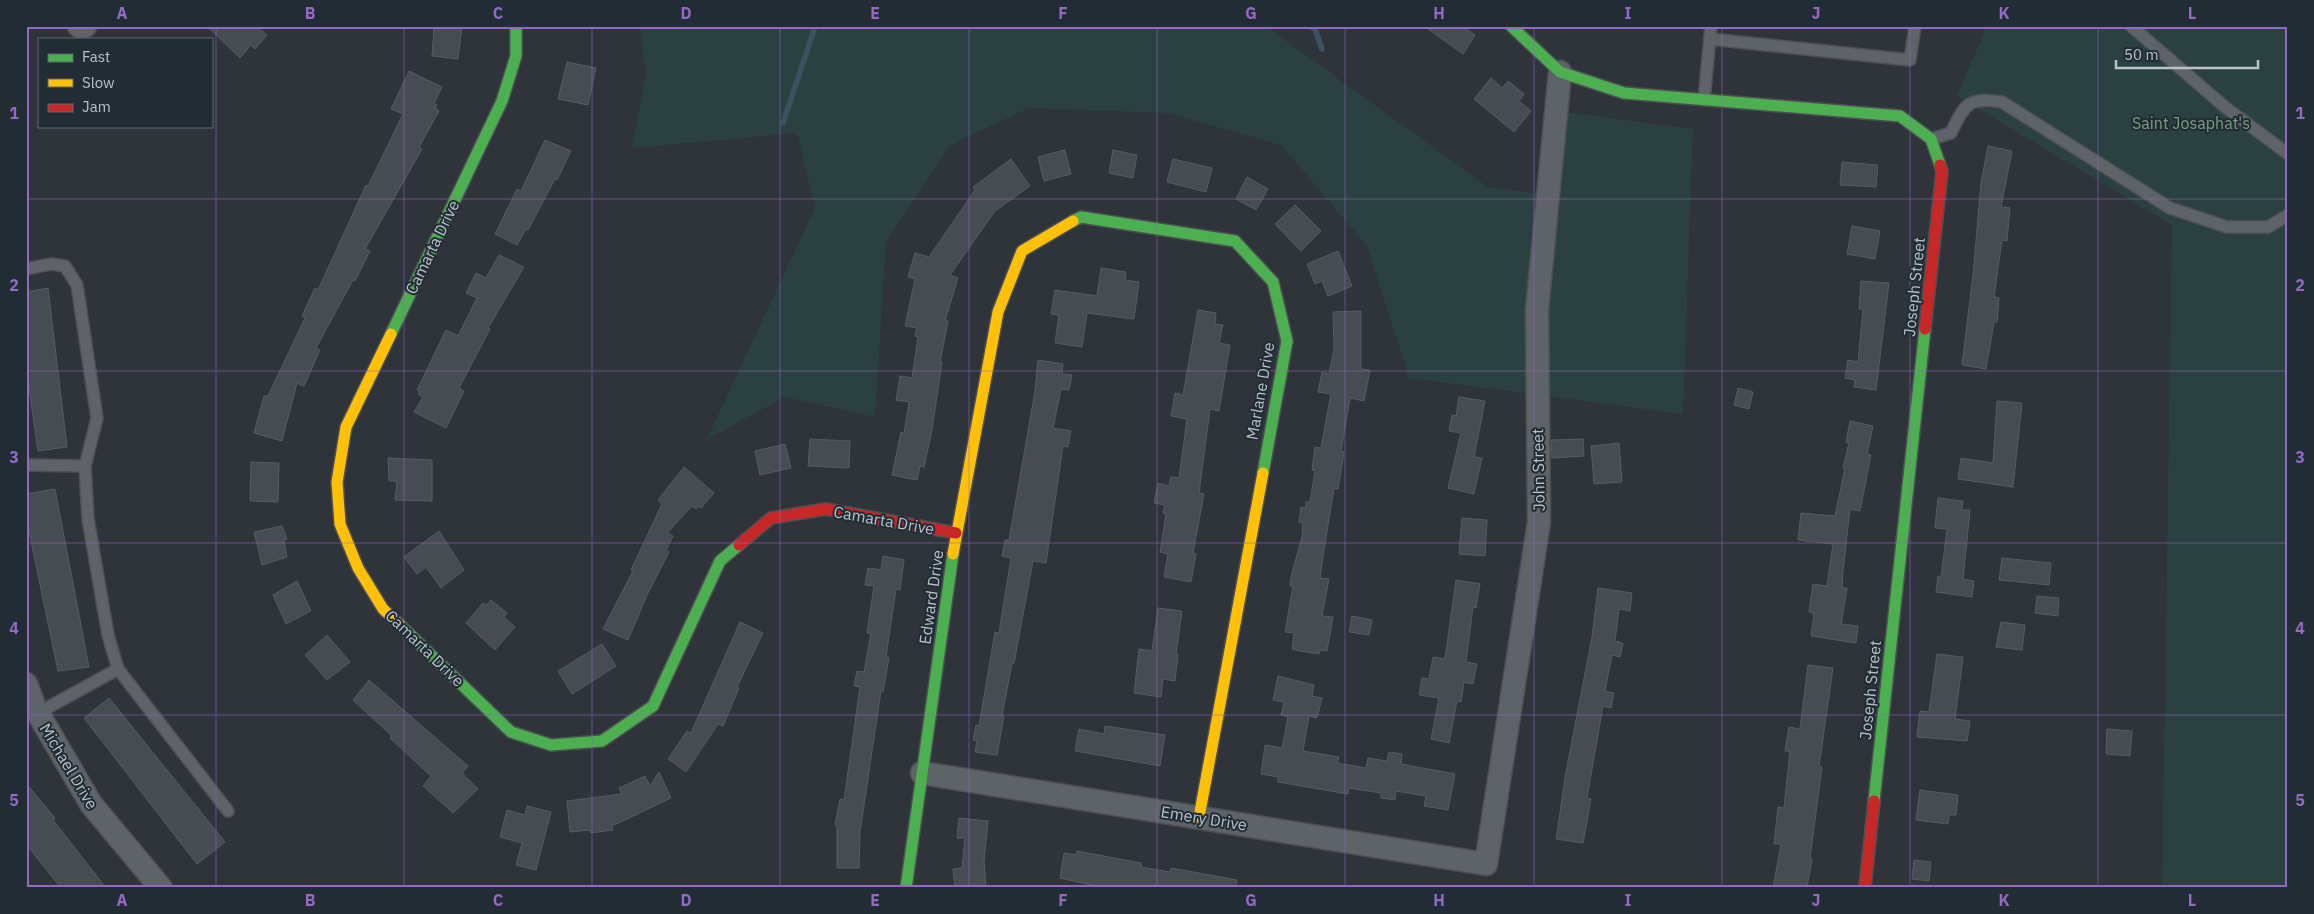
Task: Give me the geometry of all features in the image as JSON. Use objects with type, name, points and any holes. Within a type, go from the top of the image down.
[{"type":"street","points":[[79,26],[85,26]]},
{"type":"street","name":"Camarta Drive","points":[[516,26],[516,56],[502,101],[346,427],[337,482],[340,524],[358,568],[383,609],[511,732],[551,745],[602,741],[653,706],[720,562],[771,518],[826,509],[956,532]]},
{"type":"street","points":[[1511,26],[1560,72],[1624,93],[1900,116],[1930,139]]},
{"type":"street","name":"John Street","points":[[1486,864],[1539,522],[1536,310],[1560,72]]},
{"type":"street","name":"Joseph Street","points":[[1865,888],[1942,171],[1930,139]]},
{"type":"street","name":"Marlane Drive","points":[[998,312],[1022,251],[1081,217],[1235,241],[1273,282],[1286,341],[1199,817]]},
{"type":"street","name":"Edward Drive","points":[[906,888],[956,532],[998,312]]},
{"type":"street","name":"Michael Drive","points":[[26,684],[38,713],[91,804],[160,888]]},
{"type":"street","name":"Emery Drive","points":[[922,773],[1486,864]]},
{"type":"lane","points":[[1530,44],[1534,26]]},
{"type":"lane","points":[[1704,100],[1711,26]]},
{"type":"lane","points":[[1710,39],[1910,60],[1915,26]]},
{"type":"lane","points":[[2131,26],[2225,107],[2288,154]]},
{"type":"lane","points":[[1930,139],[1951,132],[1963,109],[1980,99],[2002,102],[2170,208],[2226,227],[2268,227],[2288,215]]},
{"type":"lane","points":[[26,269],[51,264],[65,266],[77,284],[97,418],[85,466],[88,519],[108,635],[118,669],[228,811]]},
{"type":"lane","points":[[26,465],[85,466]]},
{"type":"lane","points":[[38,713],[118,669]]},
{"type":"green space","points":[[640,26],[1265,26],[1488,187],[1547,195],[1556,111],[1693,129],[1683,414],[1409,378],[1367,246],[1281,145],[1168,113],[1029,108],[952,144],[886,241],[875,417],[785,397],[707,439],[815,208],[797,133],[632,148],[646,73]]},
{"type":"green space","name":"Saint Josaphat's","points":[[1987,26],[2288,26],[2288,888],[2162,888],[2172,225],[1957,96]]},
{"type":"building","points":[[207,26],[256,26],[267,35],[255,49],[251,45],[240,58]]},
{"type":"building","points":[[434,26],[462,26],[458,59],[432,56]]},
{"type":"building","points":[[1424,26],[1462,26],[1475,35],[1463,54]]},
{"type":"building","points":[[567,62],[596,68],[588,105],[558,99]]},
{"type":"building","points":[[409,71],[442,87],[434,103],[437,105],[435,108],[439,111],[419,147],[422,149],[365,249],[370,251],[355,281],[353,280],[316,348],[320,350],[304,386],[297,383],[282,441],[254,433],[264,396],[268,396],[305,318],[302,316],[315,288],[318,290],[366,185],[368,186],[403,114],[391,109]]},
{"type":"building","points":[[1491,78],[1502,88],[1508,81],[1524,94],[1519,101],[1531,111],[1514,132],[1474,99]]},
{"type":"building","points":[[545,140],[571,151],[557,180],[555,179],[528,230],[526,229],[517,245],[495,234],[517,189],[521,191]]},
{"type":"building","points":[[1988,146],[2012,151],[2001,207],[2010,208],[2007,241],[2002,240],[1994,297],[1999,298],[1997,322],[1994,322],[1986,369],[1962,365],[1973,275],[1981,183]]},
{"type":"building","points":[[1065,150],[1071,174],[1044,181],[1038,157]]},
{"type":"building","points":[[1113,150],[1137,155],[1133,178],[1109,173]]},
{"type":"building","points":[[1011,159],[1030,186],[995,211],[950,275],[958,278],[945,321],[948,321],[940,362],[942,362],[932,430],[924,467],[920,466],[917,480],[892,475],[901,432],[904,433],[909,402],[896,400],[900,376],[912,378],[918,337],[915,336],[917,328],[905,326],[915,279],[908,277],[915,253],[929,257],[975,190],[973,187]]},
{"type":"building","points":[[1173,159],[1212,168],[1206,192],[1167,182]]},
{"type":"building","points":[[1842,162],[1878,165],[1876,187],[1840,185]]},
{"type":"building","points":[[1247,177],[1268,189],[1256,210],[1236,199]]},
{"type":"building","points":[[1295,205],[1321,231],[1301,251],[1275,224]]},
{"type":"building","points":[[1852,226],[1880,231],[1875,259],[1847,254]]},
{"type":"building","points":[[1338,251],[1352,286],[1328,296],[1322,281],[1315,284],[1307,264]]},
{"type":"building","points":[[499,255],[524,267],[488,328],[490,329],[459,388],[464,391],[446,428],[414,412],[423,397],[418,394],[420,392],[417,390],[446,330],[458,336],[477,298],[466,293],[476,273],[486,278]]},
{"type":"building","points":[[1101,268],[1126,272],[1125,280],[1139,282],[1134,319],[1087,313],[1082,347],[1055,343],[1059,315],[1051,314],[1055,290],[1097,296]]},
{"type":"building","points":[[1861,281],[1889,283],[1876,390],[1854,387],[1855,380],[1845,378],[1848,360],[1858,362],[1863,309],[1859,309]]},
{"type":"building","points":[[48,288],[67,447],[38,451],[26,367],[26,292]]},
{"type":"building","points":[[1198,310],[1216,313],[1215,324],[1223,325],[1219,343],[1230,345],[1219,411],[1210,409],[1199,493],[1204,494],[1193,553],[1196,554],[1191,582],[1164,577],[1168,554],[1160,552],[1166,514],[1163,513],[1165,505],[1154,503],[1158,483],[1169,486],[1171,477],[1179,478],[1187,419],[1171,416],[1175,393],[1183,395]]},
{"type":"building","points":[[1361,311],[1361,369],[1370,370],[1364,401],[1350,398],[1341,451],[1344,452],[1338,489],[1334,488],[1320,578],[1329,579],[1322,616],[1333,617],[1327,651],[1320,650],[1319,654],[1292,649],[1294,633],[1285,632],[1293,586],[1290,586],[1291,577],[1303,533],[1303,523],[1299,522],[1301,507],[1306,508],[1306,502],[1310,502],[1315,471],[1312,470],[1315,447],[1321,448],[1331,394],[1318,392],[1322,372],[1329,374],[1334,349],[1333,312]]},
{"type":"building","points":[[1038,360],[1063,364],[1062,374],[1072,375],[1069,390],[1061,389],[1053,428],[1071,431],[1068,447],[1063,446],[1046,563],[1033,561],[1002,716],[1004,716],[997,755],[975,752],[977,741],[973,740],[976,725],[979,726],[995,632],[999,633],[1011,558],[1002,556],[1005,540],[1009,540],[1035,391]]},
{"type":"building","points":[[1738,388],[1753,392],[1749,409],[1734,405]]},
{"type":"building","points":[[1459,397],[1485,401],[1474,457],[1482,458],[1474,494],[1448,488],[1461,433],[1449,431],[1452,415],[1456,416]]},
{"type":"building","points":[[1997,401],[2022,403],[2013,487],[1958,479],[1961,458],[1993,463]]},
{"type":"building","points":[[1850,421],[1873,426],[1867,454],[1871,455],[1860,511],[1850,509],[1843,571],[1842,588],[1847,588],[1841,624],[1858,626],[1856,643],[1811,636],[1814,613],[1809,612],[1813,584],[1827,586],[1833,544],[1798,540],[1801,513],[1835,516],[1849,443],[1846,442]]},
{"type":"building","points":[[810,439],[850,441],[849,468],[808,466]]},
{"type":"building","points":[[1583,439],[1584,456],[1552,458],[1551,440]]},
{"type":"building","points":[[1619,443],[1622,482],[1594,484],[1591,446]]},
{"type":"building","points":[[785,444],[791,468],[760,475],[755,451]]},
{"type":"building","points":[[388,458],[432,460],[432,501],[395,500],[397,481],[389,481]]},
{"type":"building","points":[[251,462],[279,463],[278,502],[250,501]]},
{"type":"building","points":[[684,467],[714,493],[701,508],[698,506],[696,509],[692,506],[667,533],[673,536],[666,550],[669,552],[647,595],[628,640],[603,629],[633,571],[631,570],[662,504],[658,500]]},
{"type":"building","points":[[55,489],[89,667],[58,671],[26,517],[26,494]]},
{"type":"building","points":[[1938,498],[1963,501],[1962,510],[1970,510],[1963,579],[1974,581],[1972,597],[1936,592],[1938,576],[1941,577],[1947,529],[1935,528]]},
{"type":"building","points":[[1462,518],[1487,520],[1485,556],[1459,554]]},
{"type":"building","points":[[282,526],[287,539],[284,540],[287,557],[262,565],[254,532]]},
{"type":"building","points":[[439,531],[464,570],[441,588],[426,567],[417,574],[404,557]]},
{"type":"building","points":[[883,556],[904,560],[900,590],[896,589],[886,657],[889,658],[883,692],[881,691],[860,832],[859,868],[837,868],[837,826],[835,825],[840,799],[844,800],[860,687],[854,686],[857,671],[864,672],[871,633],[867,633],[874,586],[865,585],[868,568],[881,570]]},
{"type":"building","points":[[2002,558],[2051,563],[2049,585],[1999,580]]},
{"type":"building","points":[[1456,580],[1480,584],[1476,608],[1473,607],[1466,662],[1477,664],[1473,684],[1464,682],[1461,702],[1457,701],[1449,743],[1431,739],[1439,698],[1419,695],[1422,678],[1429,679],[1433,657],[1445,659]]},
{"type":"building","points":[[297,581],[311,611],[286,624],[273,595]]},
{"type":"building","points":[[1598,588],[1632,593],[1630,611],[1619,609],[1615,641],[1623,643],[1620,657],[1612,655],[1605,691],[1614,693],[1611,708],[1603,706],[1587,798],[1591,799],[1583,843],[1556,839],[1566,772],[1592,637]]},
{"type":"building","points":[[2037,596],[2059,598],[2058,616],[2035,613]]},
{"type":"building","points":[[491,600],[507,613],[504,617],[515,627],[495,650],[466,623],[483,603],[487,605]]},
{"type":"building","points":[[1158,608],[1182,611],[1176,654],[1178,654],[1175,681],[1163,679],[1161,697],[1134,693],[1139,649],[1152,651]]},
{"type":"building","points":[[1352,616],[1372,620],[1369,635],[1349,632]]},
{"type":"building","points":[[740,622],[763,633],[737,687],[739,688],[723,726],[718,724],[686,772],[668,759],[687,731],[691,733]]},
{"type":"building","points":[[2001,622],[2025,625],[2022,650],[1996,647]]},
{"type":"building","points":[[327,635],[350,662],[327,680],[305,655]]},
{"type":"building","points":[[602,644],[616,666],[572,694],[558,671]]},
{"type":"building","points":[[1937,654],[1963,657],[1955,719],[1970,721],[1967,741],[1917,737],[1920,711],[1929,712]]},
{"type":"building","points":[[1808,665],[1833,668],[1819,767],[1822,767],[1810,858],[1812,859],[1807,888],[1773,888],[1781,844],[1774,844],[1778,807],[1784,808],[1790,751],[1785,751],[1789,727],[1800,729]]},
{"type":"building","points":[[1278,676],[1314,685],[1312,696],[1322,698],[1317,718],[1309,716],[1303,751],[1339,757],[1337,763],[1366,768],[1368,758],[1387,761],[1389,752],[1402,754],[1401,764],[1455,774],[1448,810],[1424,806],[1426,796],[1396,791],[1395,800],[1381,798],[1381,793],[1349,788],[1348,794],[1278,782],[1278,777],[1261,774],[1265,745],[1282,748],[1288,717],[1281,715],[1284,702],[1273,700]]},
{"type":"building","points":[[369,680],[468,766],[462,773],[478,789],[453,813],[423,786],[431,776],[353,700]]},
{"type":"building","points":[[109,698],[225,842],[197,864],[84,718]]},
{"type":"building","points":[[1105,726],[1165,735],[1160,766],[1075,751],[1079,729],[1104,734]]},
{"type":"building","points":[[2107,729],[2132,731],[2130,756],[2106,754]]},
{"type":"building","points":[[659,772],[671,798],[612,826],[613,830],[591,833],[590,830],[570,832],[567,801],[622,794],[619,788],[645,776],[650,786]]},
{"type":"building","points":[[26,783],[55,818],[53,820],[106,888],[61,888],[26,844]]},
{"type":"building","points":[[1920,790],[1958,795],[1956,815],[1949,815],[1948,824],[1916,820]]},
{"type":"building","points":[[527,806],[551,812],[536,870],[516,865],[522,843],[500,837],[507,810],[525,815]]},
{"type":"building","points":[[959,818],[988,821],[984,861],[986,888],[955,888],[953,869],[962,868],[965,838],[957,838]]},
{"type":"building","points":[[1077,851],[1141,863],[1141,867],[1170,872],[1171,868],[1237,880],[1236,888],[1105,888],[1060,878],[1064,853],[1076,855]]},
{"type":"building","points":[[1914,860],[1931,862],[1929,881],[1912,879]]},
{"type":"waterway","points":[[783,123],[814,30],[813,26]]},
{"type":"waterway","points":[[1309,26],[1315,29],[1322,49]]},
{"type":"traffic: fast","points":[[391,334],[502,101],[516,56],[516,26]]},
{"type":"traffic: fast","points":[[1511,26],[1560,72],[1624,93],[1900,116],[1931,139],[1940,165]]},
{"type":"traffic: fast","points":[[1073,221],[1081,217],[1235,241],[1273,282],[1287,341],[1263,473]]},
{"type":"traffic: fast","points":[[1874,801],[1925,329]]},
{"type":"traffic: fast","points":[[400,625],[511,732],[551,745],[602,741],[653,706],[720,561],[739,545]]},
{"type":"traffic: fast","points":[[906,888],[953,554]]},
{"type":"traffic: slow","points":[[953,554],[998,312],[1022,251],[1073,221]]},
{"type":"traffic: slow","points":[[391,334],[346,427],[337,482],[340,524],[358,568],[383,609],[400,625]]},
{"type":"traffic: slow","points":[[1199,817],[1263,473]]},
{"type":"traffic: jam","points":[[1925,329],[1942,171],[1940,165]]},
{"type":"traffic: jam","points":[[739,545],[771,518],[826,509],[956,533]]},
{"type":"traffic: jam","points":[[1865,888],[1874,801]]}]
